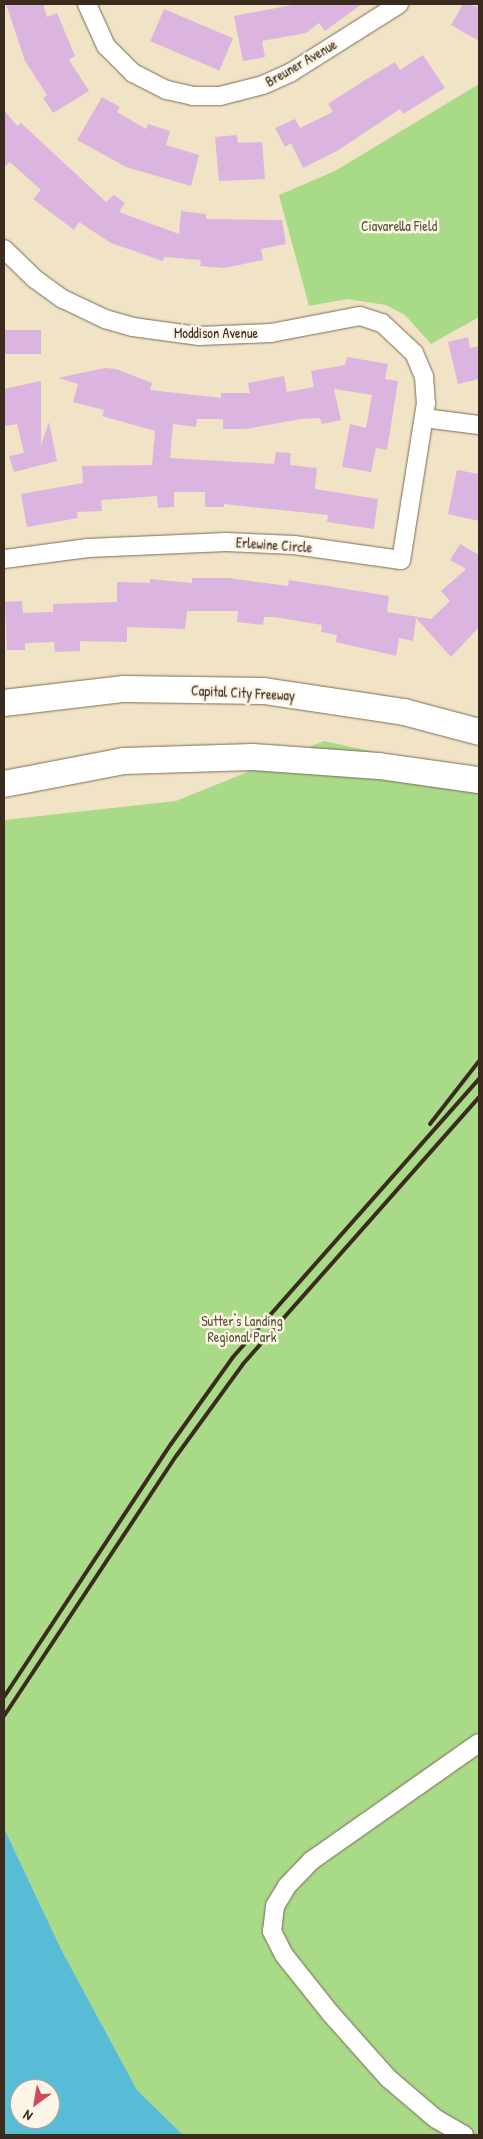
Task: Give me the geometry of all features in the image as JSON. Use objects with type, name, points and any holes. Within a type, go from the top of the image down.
[{"type":"highway","name":"Capital City Freeway","points":[[4,703],[124,689],[264,691],[404,712],[479,732]]},
{"type":"highway","points":[[4,784],[124,761],[253,757],[379,766],[479,780]]},
{"type":"street","name":"Breuner Avenue","points":[[86,4],[106,46],[133,73],[167,90],[192,96],[220,96],[263,85],[290,73],[399,4]]},
{"type":"street","name":"Moddison Avenue","points":[[5,252],[63,299],[105,319],[142,328],[199,336],[271,333],[360,316]]},
{"type":"street","name":"Erlewine Circle","points":[[4,559],[88,548],[226,542],[294,545],[401,560],[424,418],[426,390],[414,353],[382,323],[360,316]]},
{"type":"street","points":[[424,418],[479,425]]},
{"type":"street","points":[[464,2135],[436,2120],[388,2078],[290,1963],[272,1931],[275,1906],[287,1886],[311,1861],[479,1743]]},
{"type":"green space","name":"Ciavarella Field","points":[[479,84],[479,317],[431,344],[405,315],[386,305],[347,299],[309,306],[279,195],[335,171]]},
{"type":"green space","name":"Sutter's Landing Regional Park","points":[[324,741],[479,775],[479,2135],[183,2135],[137,2090],[61,1949],[4,1828],[4,820],[176,801]]},
{"type":"water","points":[[4,1828],[61,1949],[137,2090],[183,2135],[4,2135]]},
{"type":"building","points":[[6,4],[43,4],[47,17],[57,13],[75,56],[69,60],[89,91],[53,113],[43,98],[47,95],[25,61]]},
{"type":"building","points":[[297,4],[362,4],[325,31],[319,23],[306,33],[262,41],[265,57],[243,61],[234,16]]},
{"type":"building","points":[[463,4],[479,7],[479,41],[451,25]]},
{"type":"building","points":[[164,9],[233,38],[219,71],[150,41]]},
{"type":"building","points":[[423,55],[445,88],[403,114],[400,109],[337,151],[303,168],[291,143],[285,147],[275,128],[295,119],[300,128],[333,112],[328,104],[365,80],[395,62],[400,70]]},
{"type":"building","points":[[102,97],[120,107],[117,112],[146,129],[148,124],[170,131],[166,145],[199,155],[191,186],[126,167],[77,140]]},
{"type":"building","points":[[4,110],[17,126],[21,123],[106,202],[114,195],[125,203],[119,212],[179,234],[181,211],[206,214],[206,219],[282,220],[286,244],[261,249],[263,260],[224,268],[200,266],[201,260],[164,257],[163,261],[111,243],[79,222],[74,230],[33,199],[41,190],[10,162],[4,167]]},
{"type":"building","points":[[237,135],[238,143],[262,142],[265,179],[219,181],[215,137]]},
{"type":"building","points":[[4,330],[41,330],[41,354],[4,354]]},
{"type":"building","points":[[468,337],[470,348],[479,346],[479,379],[458,384],[448,342]]},
{"type":"building","points":[[347,357],[388,364],[385,379],[398,381],[387,450],[376,448],[371,472],[342,467],[350,424],[366,428],[372,395],[334,389],[341,420],[322,424],[320,418],[301,419],[246,429],[223,429],[223,419],[197,419],[196,427],[173,424],[170,458],[274,464],[276,452],[291,453],[290,465],[317,468],[315,489],[378,499],[374,529],[327,522],[328,515],[224,504],[224,507],[205,507],[205,492],[174,492],[174,507],[158,508],[157,496],[101,500],[102,511],[77,512],[78,518],[27,527],[21,494],[83,483],[82,466],[152,465],[155,431],[102,416],[104,410],[73,402],[78,384],[58,378],[105,368],[116,369],[152,383],[150,390],[221,398],[221,393],[250,393],[248,383],[284,376],[287,392],[314,387],[311,371],[345,365]]},
{"type":"building","points":[[41,381],[41,445],[49,422],[57,461],[14,472],[9,456],[24,453],[17,424],[4,426],[4,389]]},
{"type":"building","points":[[457,470],[479,474],[479,521],[448,514]]},
{"type":"building","points":[[460,544],[479,555],[479,627],[451,657],[416,618],[413,641],[399,638],[396,656],[336,642],[337,635],[321,632],[322,625],[275,617],[264,617],[263,625],[237,622],[238,611],[187,611],[185,629],[127,627],[127,642],[80,641],[80,651],[55,652],[54,642],[25,643],[25,650],[7,650],[5,602],[22,601],[23,613],[53,612],[53,604],[117,602],[117,582],[150,583],[150,579],[192,583],[192,578],[229,578],[288,586],[289,580],[389,596],[387,612],[431,619],[450,601],[441,591],[466,569],[450,560]]},
{"type":"railway","points":[[430,1124],[479,1061]]},
{"type":"railway","points":[[4,1697],[171,1444],[233,1357],[479,1079]]},
{"type":"railway","points":[[4,1716],[177,1455],[243,1364],[479,1097]]}]
